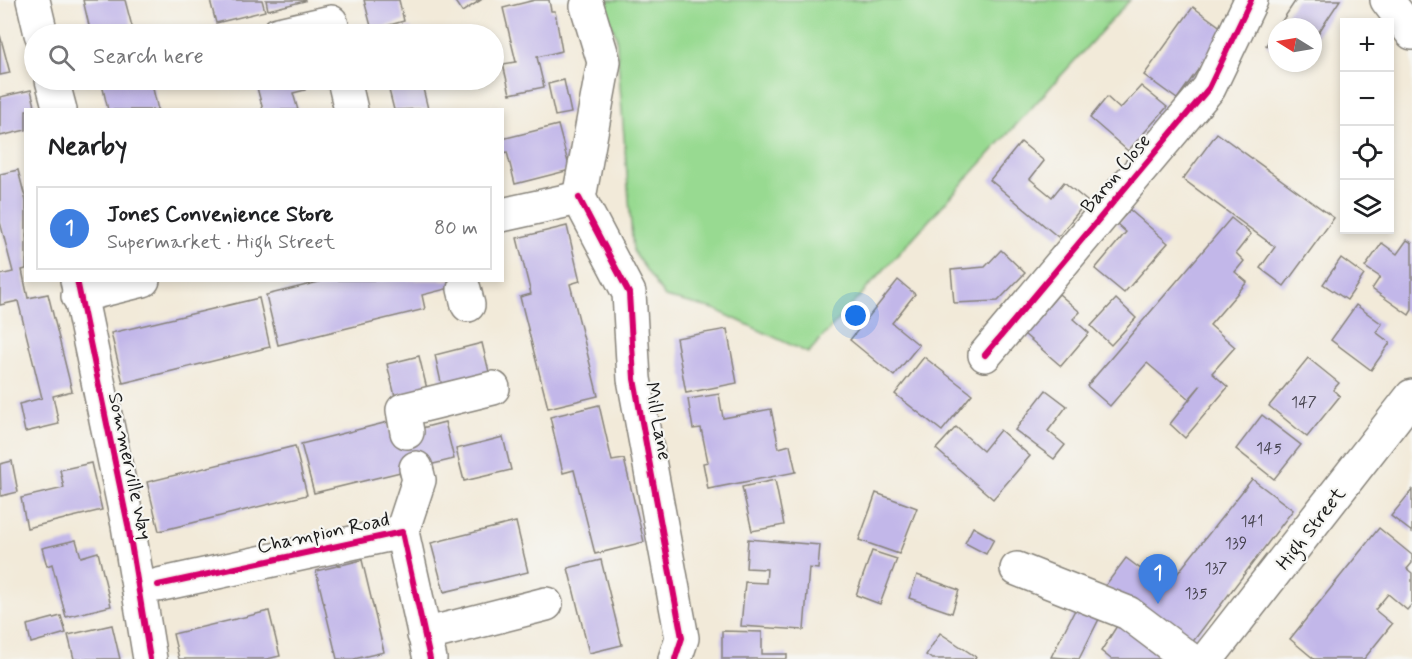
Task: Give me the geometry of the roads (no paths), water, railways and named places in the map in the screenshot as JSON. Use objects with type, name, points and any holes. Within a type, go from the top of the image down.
[{"type":"street","points":[[33,0],[39,24]]},
{"type":"street","name":"Baron Close","points":[[985,355],[1209,88],[1251,0]]},
{"type":"street","points":[[1387,0],[1412,33]]},
{"type":"street","points":[[504,215],[579,198],[604,62],[587,6]]},
{"type":"street","points":[[55,90],[59,108]]},
{"type":"street","points":[[346,90],[351,108]]},
{"type":"street","name":"Mill Lane","points":[[579,198],[629,292],[634,379],[682,638],[675,659]]},
{"type":"street","points":[[78,288],[127,282]]},
{"type":"street","name":"Sommerville Way","points":[[78,288],[128,525],[150,659]]},
{"type":"street","points":[[407,432],[403,410],[493,388]]},
{"type":"street","name":"High Street","points":[[1207,659],[1412,396]]},
{"type":"street","name":"Champion Road","points":[[416,468],[419,480],[402,532],[427,647],[546,604]]},
{"type":"street","name":"Champion Road","points":[[158,585],[402,532]]},
{"type":"street","points":[[1017,570],[1128,613],[1189,659]]},
{"type":"place","name":"Jones Convenience Store","points":[[1158,604]]}]
